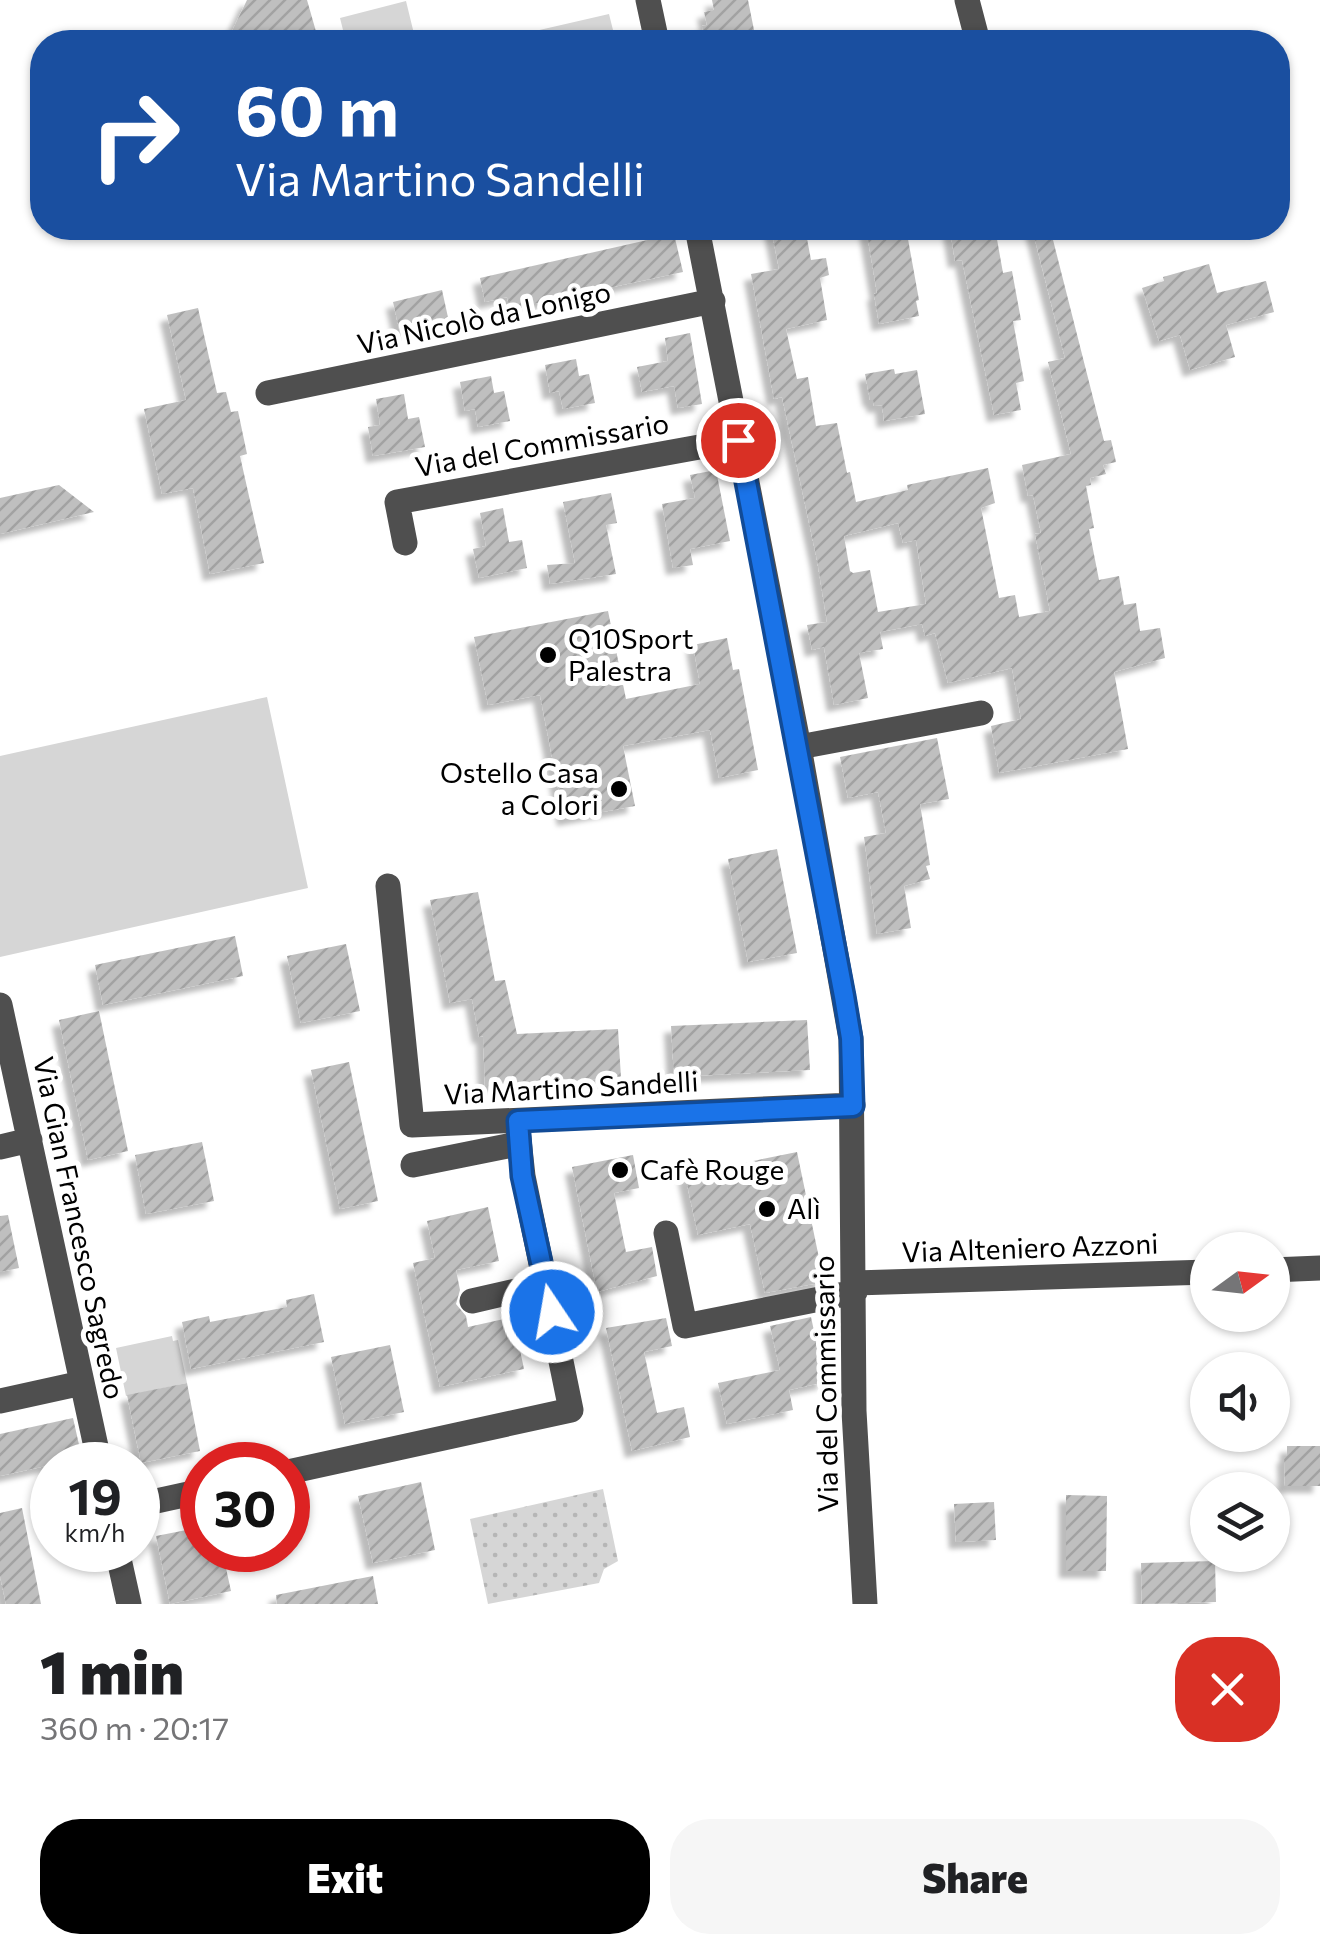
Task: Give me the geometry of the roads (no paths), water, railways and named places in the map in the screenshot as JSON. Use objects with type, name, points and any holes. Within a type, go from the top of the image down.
[{"type":"street","points":[[648,0],[654,30]]},
{"type":"street","points":[[967,0],[975,30]]},
{"type":"street","name":"Via del Commissario","points":[[700,240],[849,1024],[854,1412],[865,1604]]},
{"type":"street","name":"Via Nicolò da Lonigo","points":[[268,393],[713,301]]},
{"type":"street","name":"Via del Commissario","points":[[405,544],[397,502],[738,440]]},
{"type":"street","points":[[799,747],[981,713]]},
{"type":"street","name":"Via Martino Sandelli","points":[[388,886],[412,1125],[518,1132],[853,1106]]},
{"type":"street","name":"Via Gian Francesco Sagredo","points":[[0,1005],[95,1442]]},
{"type":"street","points":[[310,1467],[571,1410],[518,1132],[413,1166]]},
{"type":"street","points":[[0,1147],[30,1140]]},
{"type":"street","name":"Via Alteniero Azzoni","points":[[666,1233],[685,1326],[855,1287],[1190,1273]]},
{"type":"street","points":[[1290,1269],[1320,1268]]},
{"type":"street","points":[[472,1301],[546,1284]]},
{"type":"street","points":[[0,1400],[82,1383]]},
{"type":"street","points":[[122,1572],[129,1604]]},
{"type":"place","name":"Q10Sport Palestra","points":[[548,655]]},
{"type":"place","name":"Ostello Casa a Colori","points":[[619,789]]},
{"type":"place","name":"Cafè Rouge","points":[[620,1170]]},
{"type":"place","name":"Alì","points":[[767,1209]]}]
